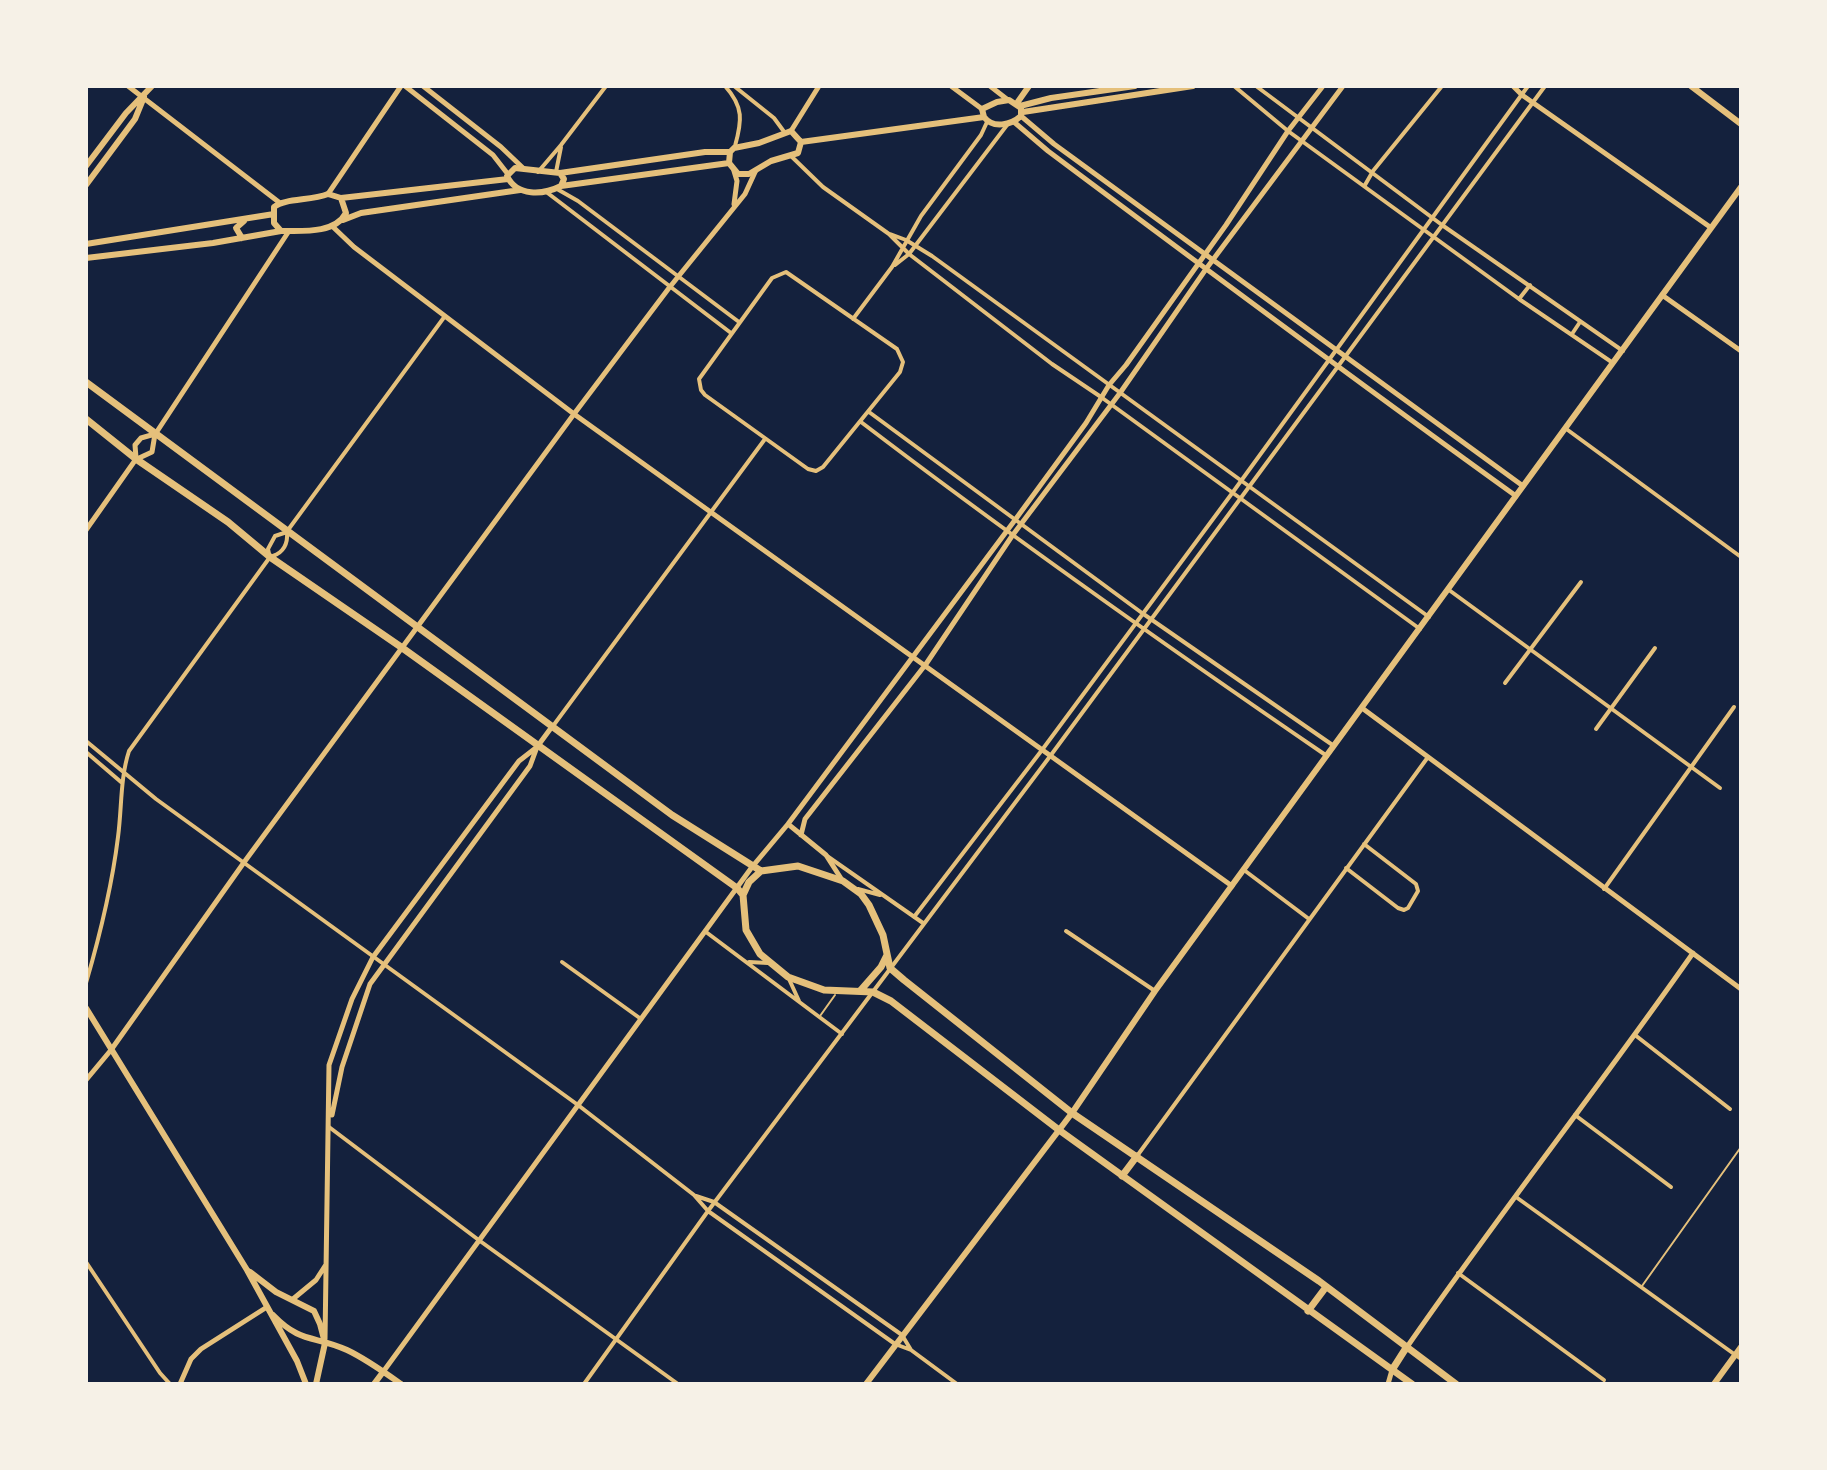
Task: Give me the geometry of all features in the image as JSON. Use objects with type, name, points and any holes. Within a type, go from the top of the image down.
[{"type":"main road","points":[[86,166],[126,113],[152,86]]},
{"type":"main road","points":[[285,231],[274,223],[274,207],[280,203],[314,200],[328,194],[341,198],[508,176],[515,168],[558,172],[732,150],[788,132],[801,142],[984,116],[993,124],[1011,123],[1029,86]]},
{"type":"main road","points":[[1018,107],[1051,98],[1135,86]]},
{"type":"main road","points":[[984,116],[985,105],[1018,107],[1193,86]]},
{"type":"main road","points":[[1691,86],[1741,124]]},
{"type":"main road","points":[[86,185],[135,119],[144,97]]},
{"type":"main road","points":[[732,150],[729,163],[734,171],[744,174],[798,153],[801,142]]},
{"type":"main road","points":[[683,155],[685,170]]},
{"type":"main road","points":[[86,258],[332,226],[361,213],[520,190],[545,191],[729,163]]},
{"type":"main road","points":[[558,172],[564,179],[559,188]]},
{"type":"main road","points":[[508,176],[520,190]]},
{"type":"main road","points":[[866,1384],[1072,1113],[1155,991],[1741,187]]},
{"type":"main road","points":[[341,198],[346,213],[343,220]]},
{"type":"main road","points":[[86,244],[274,214]]},
{"type":"main road","points":[[242,238],[236,228],[247,220]]},
{"type":"main road","points":[[210,224],[220,233],[213,243]]},
{"type":"main road","points":[[86,382],[672,815],[761,871],[798,866],[852,887],[861,894],[877,920],[890,968],[1072,1113],[1326,1287],[1456,1384]]},
{"type":"main road","points":[[86,419],[136,459],[228,522],[270,557],[401,647],[743,895]]},
{"type":"main road","points":[[662,834],[672,815]]},
{"type":"main road","points":[[761,871],[749,882],[743,895],[746,930],[760,954],[770,963],[788,977],[810,987],[873,992],[891,1001],[1059,1130],[1412,1384]]},
{"type":"main road","points":[[860,991],[881,967],[887,955]]},
{"type":"main road","points":[[86,1008],[247,1270],[297,1361],[306,1384]]},
{"type":"main road","points":[[1122,1176],[1137,1156]]},
{"type":"main road","points":[[247,1270],[276,1292],[314,1311],[325,1343],[316,1384]]},
{"type":"main road","points":[[1308,1311],[1326,1287]]},
{"type":"main road","points":[[267,1307],[289,1331],[307,1340],[348,1350],[401,1384]]},
{"type":"main road","points":[[1714,1384],[1738,1357],[1741,1347]]},
{"type":"main road","points":[[1392,1370],[1406,1348]]},
{"type":"main road","points":[[374,1384],[383,1372]]},
{"type":"street","points":[[128,86],[280,203]]},
{"type":"street","points":[[328,194],[403,86],[493,155],[508,176]]},
{"type":"street","points":[[423,86],[523,168]]},
{"type":"street","points":[[538,172],[606,86]]},
{"type":"street","points":[[725,86],[739,104],[739,131],[732,150]]},
{"type":"street","points":[[734,86],[788,132],[819,86]]},
{"type":"street","points":[[853,319],[981,135],[984,116],[951,86]]},
{"type":"street","points":[[990,86],[1018,107],[1054,144],[1523,486]]},
{"type":"street","points":[[1234,86],[1288,131],[1519,299],[1614,363]]},
{"type":"street","points":[[1256,86],[1442,225],[1623,351]]},
{"type":"street","points":[[1018,522],[1109,385],[1199,264],[1297,118],[1323,86]]},
{"type":"street","points":[[383,1372],[752,867],[1120,393],[1213,259],[1343,86]]},
{"type":"street","points":[[1365,185],[1442,86]]},
{"type":"street","points":[[1513,86],[1710,227]]},
{"type":"street","points":[[914,917],[1233,492],[1528,86]]},
{"type":"street","points":[[584,1384],[714,1202],[1051,755],[1545,86]]},
{"type":"street","points":[[892,267],[909,254],[1011,123],[1270,315],[1335,367],[1516,496]]},
{"type":"street","points":[[558,172],[561,145]]},
{"type":"street","points":[[1483,149],[1493,156]]},
{"type":"street","points":[[791,156],[823,187],[889,234],[909,254],[1052,364],[1420,629]]},
{"type":"street","points":[[86,1080],[111,1050],[245,861],[574,414],[733,205],[745,194],[756,170]]},
{"type":"street","points":[[733,205],[737,181],[734,171]]},
{"type":"street","points":[[559,188],[740,323]]},
{"type":"street","points":[[545,191],[731,334]]},
{"type":"street","points":[[332,226],[574,414],[1233,886]]},
{"type":"street","points":[[86,530],[136,459],[152,452],[155,434],[285,231]]},
{"type":"street","points":[[889,234],[915,246],[1429,617]]},
{"type":"street","points":[[637,263],[645,252]]},
{"type":"street","points":[[786,272],[853,319],[897,349],[903,362],[900,372],[869,412],[823,467],[816,471],[808,469],[705,395],[699,384],[699,379],[772,278],[786,272]]},
{"type":"street","points":[[1519,299],[1530,285]]},
{"type":"street","points":[[1380,290],[1389,296]]},
{"type":"street","points":[[1662,295],[1741,351]]},
{"type":"street","points":[[1270,315],[1276,304]]},
{"type":"street","points":[[86,983],[101,934],[118,838],[122,771],[129,751],[270,557],[282,551],[287,532],[445,316]]},
{"type":"street","points":[[1572,334],[1580,322]]},
{"type":"street","points":[[869,412],[1150,619],[1334,746]]},
{"type":"street","points":[[1284,420],[1293,426]]},
{"type":"street","points":[[861,422],[1134,625],[1327,756]]},
{"type":"street","points":[[1429,433],[1436,422]]},
{"type":"street","points":[[1565,428],[1741,557]]},
{"type":"street","points":[[136,459],[135,445],[141,438],[155,434]]},
{"type":"street","points":[[325,1343],[329,1065],[352,999],[373,957],[519,761],[537,747],[765,439]]},
{"type":"street","points":[[270,557],[270,543],[275,536],[287,532]]},
{"type":"street","points":[[801,835],[802,826],[926,664],[1009,534]]},
{"type":"street","points":[[1193,545],[1201,550]]},
{"type":"street","points":[[1505,683],[1581,582]]},
{"type":"street","points":[[1449,590],[1720,788]]},
{"type":"street","points":[[1596,729],[1655,648]]},
{"type":"street","points":[[1093,681],[1101,686]]},
{"type":"street","points":[[1604,889],[1734,707]]},
{"type":"street","points":[[1362,708],[1741,989]]},
{"type":"street","points":[[86,741],[156,799],[578,1105],[694,1195],[708,1211],[895,1344],[911,1350],[957,1384]]},
{"type":"street","points":[[329,1127],[347,1054],[370,984],[530,766],[537,747]]},
{"type":"street","points":[[86,752],[122,783]]},
{"type":"street","points":[[1137,1156],[1428,757]]},
{"type":"street","points":[[788,824],[826,855],[923,923]]},
{"type":"street","points":[[977,835],[985,841]]},
{"type":"street","points":[[1346,868],[1398,908],[1408,908],[1418,891],[1416,884],[1364,844]]},
{"type":"street","points":[[826,855],[843,881]]},
{"type":"street","points":[[1244,870],[1309,919]]},
{"type":"street","points":[[852,887],[882,896]]},
{"type":"street","points":[[1066,931],[1155,991]]},
{"type":"street","points":[[706,932],[842,1034]]},
{"type":"street","points":[[1406,1348],[1693,953]]},
{"type":"street","points":[[562,962],[641,1019]]},
{"type":"street","points":[[746,962],[770,963]]},
{"type":"street","points":[[788,977],[799,1002]]},
{"type":"street","points":[[1635,1035],[1730,1109]]},
{"type":"street","points":[[1575,1115],[1671,1187]]},
{"type":"street","points":[[329,1127],[678,1384]]},
{"type":"street","points":[[694,1195],[714,1202],[902,1335],[911,1350]]},
{"type":"street","points":[[1516,1197],[1738,1357]]},
{"type":"street","points":[[783,1264],[789,1255]]},
{"type":"street","points":[[86,1262],[170,1384]]},
{"type":"street","points":[[293,1299],[316,1280],[326,1265]]},
{"type":"street","points":[[1458,1273],[1604,1380]]},
{"type":"street","points":[[180,1384],[191,1359],[201,1349],[267,1307]]},
{"type":"street","points":[[1388,1384],[1392,1370]]},
{"type":"lane","points":[[819,1017],[837,991]]},
{"type":"lane","points":[[1641,1287],[1741,1147]]}]
